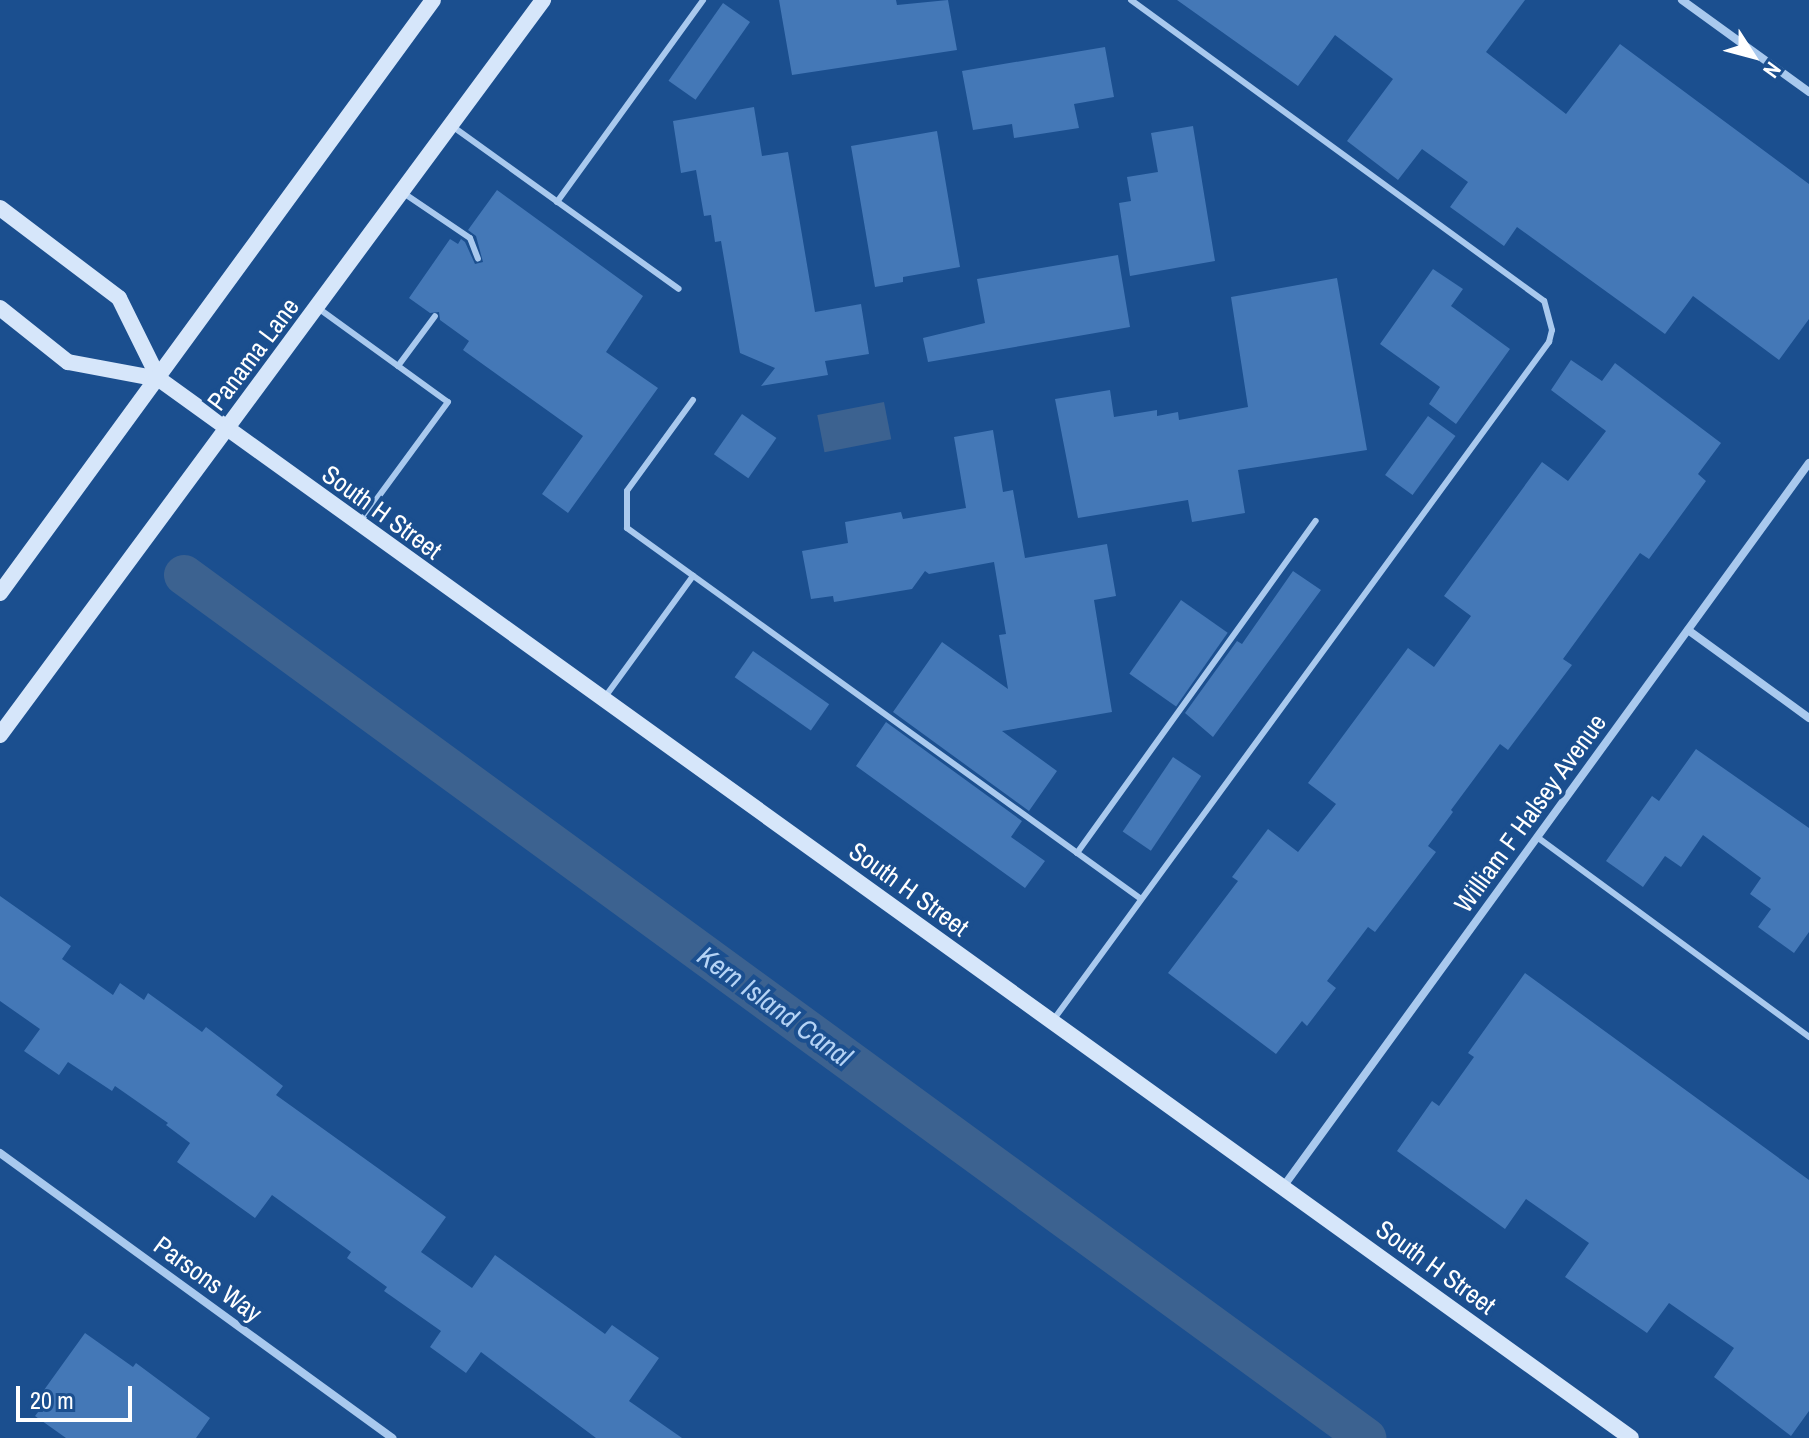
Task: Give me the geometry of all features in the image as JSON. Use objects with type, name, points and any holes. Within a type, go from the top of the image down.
[{"type":"street","points":[[0,593],[433,0]]},
{"type":"street","name":"Panama Lane","points":[[0,735],[543,0]]},
{"type":"street","points":[[1682,0],[1809,92]]},
{"type":"street","name":"South H Street","points":[[0,208],[119,298],[159,379]]},
{"type":"street","name":"South H Street","points":[[0,308],[68,362],[159,379],[1631,1438]]},
{"type":"street","name":"William F Halsey Avenue","points":[[1283,1187],[1809,463]]},
{"type":"street","points":[[1688,630],[1809,718]]},
{"type":"street","name":"Parsons Way","points":[[0,1153],[392,1438]]},
{"type":"lane","points":[[557,202],[703,0]]},
{"type":"lane","points":[[1052,1021],[1549,342],[1552,330],[1544,301],[1131,0]]},
{"type":"lane","points":[[452,126],[679,289]]},
{"type":"lane","points":[[402,192],[470,238],[478,259]]},
{"type":"lane","points":[[318,307],[448,402],[358,525]]},
{"type":"lane","points":[[398,366],[435,316]]},
{"type":"lane","points":[[693,400],[627,491],[627,528],[1141,899]]},
{"type":"lane","points":[[1077,853],[1316,521]]},
{"type":"lane","points":[[603,700],[693,576]]},
{"type":"lane","points":[[1537,837],[1809,1037]]},
{"type":"water","points":[[884,402],[891,439],[825,452],[817,415]]},
{"type":"building","points":[[779,0],[896,0],[897,5],[948,0],[957,50],[792,75]]},
{"type":"building","points":[[1177,0],[1525,0],[1486,52],[1566,114],[1620,44],[1809,184],[1809,319],[1779,360],[1693,296],[1665,334],[1517,227],[1504,246],[1450,207],[1468,182],[1422,149],[1398,180],[1347,141],[1393,79],[1335,35],[1298,86]]},
{"type":"building","points":[[723,3],[750,22],[696,100],[669,81]]},
{"type":"building","points":[[1105,47],[1114,97],[1074,104],[1079,128],[1014,138],[1012,124],[973,130],[962,71]]},
{"type":"building","points":[[754,107],[762,156],[788,152],[815,312],[861,304],[869,354],[825,361],[828,375],[761,386],[775,368],[740,353],[721,241],[715,242],[711,215],[704,216],[696,170],[681,173],[673,121]]},
{"type":"building","points":[[1193,126],[1215,261],[1130,276],[1119,203],[1131,201],[1127,177],[1158,172],[1151,133]]},
{"type":"building","points":[[937,131],[960,267],[903,277],[903,282],[875,287],[851,146]]},
{"type":"building","points":[[497,190],[643,296],[606,352],[658,388],[568,513],[542,494],[583,436],[463,350],[469,341],[440,320],[439,312],[430,313],[409,298],[450,239],[458,244],[461,239],[475,264],[483,262],[476,236],[468,230]]},
{"type":"building","points":[[1118,255],[1130,327],[928,362],[923,338],[985,323],[977,279]]},
{"type":"building","points":[[1433,269],[1463,289],[1451,306],[1510,349],[1456,424],[1429,404],[1440,387],[1380,344]]},
{"type":"building","points":[[1337,278],[1367,450],[1238,470],[1245,513],[1192,522],[1188,500],[1078,518],[1055,399],[1110,390],[1114,417],[1157,410],[1157,416],[1178,412],[1179,420],[1248,407],[1231,297]]},
{"type":"building","points":[[1571,360],[1602,381],[1615,363],[1721,443],[1698,474],[1706,481],[1649,559],[1640,553],[1563,659],[1572,665],[1508,750],[1500,744],[1428,846],[1436,852],[1375,932],[1368,927],[1327,981],[1336,988],[1307,1026],[1302,1021],[1276,1054],[1168,973],[1238,881],[1232,877],[1268,829],[1298,852],[1336,804],[1308,783],[1408,648],[1434,667],[1471,616],[1444,596],[1542,462],[1568,481],[1606,431],[1551,390]]},
{"type":"building","points":[[742,414],[776,438],[748,478],[714,454]]},
{"type":"building","points":[[1428,416],[1456,436],[1413,495],[1385,475]]},
{"type":"building","points":[[993,430],[1003,492],[1013,490],[1025,558],[1107,544],[1116,596],[1094,600],[1112,712],[1002,731],[1057,771],[1029,811],[893,712],[942,642],[1008,689],[999,635],[1006,634],[994,562],[929,574],[925,571],[912,589],[834,602],[833,596],[811,599],[802,551],[848,543],[845,522],[901,512],[903,519],[966,508],[954,437]]},
{"type":"building","points":[[1293,571],[1321,590],[1213,737],[1185,713],[1237,641],[1242,644]]},
{"type":"building","points":[[1181,600],[1228,633],[1176,706],[1129,674]]},
{"type":"building","points":[[753,651],[829,704],[811,731],[735,677]]},
{"type":"building","points":[[886,722],[1022,821],[1011,837],[1045,861],[1025,888],[856,766]]},
{"type":"building","points":[[1696,749],[1809,828],[1809,932],[1794,953],[1758,927],[1771,909],[1750,894],[1761,878],[1703,835],[1681,867],[1665,856],[1643,887],[1606,861],[1652,796],[1659,801]]},
{"type":"building","points":[[1173,757],[1201,776],[1151,851],[1123,832]]},
{"type":"building","points":[[0,896],[71,946],[62,959],[113,995],[120,983],[144,1000],[148,993],[202,1032],[206,1027],[283,1086],[276,1095],[446,1217],[421,1252],[472,1288],[495,1255],[605,1334],[612,1325],[659,1358],[629,1401],[682,1438],[596,1438],[481,1352],[466,1373],[430,1347],[441,1331],[384,1291],[387,1287],[347,1258],[351,1252],[272,1195],[255,1218],[177,1162],[190,1143],[166,1125],[168,1123],[115,1086],[112,1091],[68,1062],[59,1075],[24,1051],[40,1029],[0,1001]]},
{"type":"building","points":[[1525,973],[1809,1180],[1809,1411],[1791,1436],[1714,1377],[1734,1348],[1669,1303],[1647,1333],[1565,1277],[1589,1243],[1526,1199],[1505,1229],[1397,1151],[1432,1101],[1439,1106],[1474,1057],[1468,1053]]},
{"type":"building","points":[[85,1333],[133,1367],[136,1363],[210,1418],[196,1438],[66,1438],[35,1416],[51,1395],[44,1390]]},
{"type":"waterway","name":"Kern Island Canal","points":[[184,575],[1366,1438]]}]
